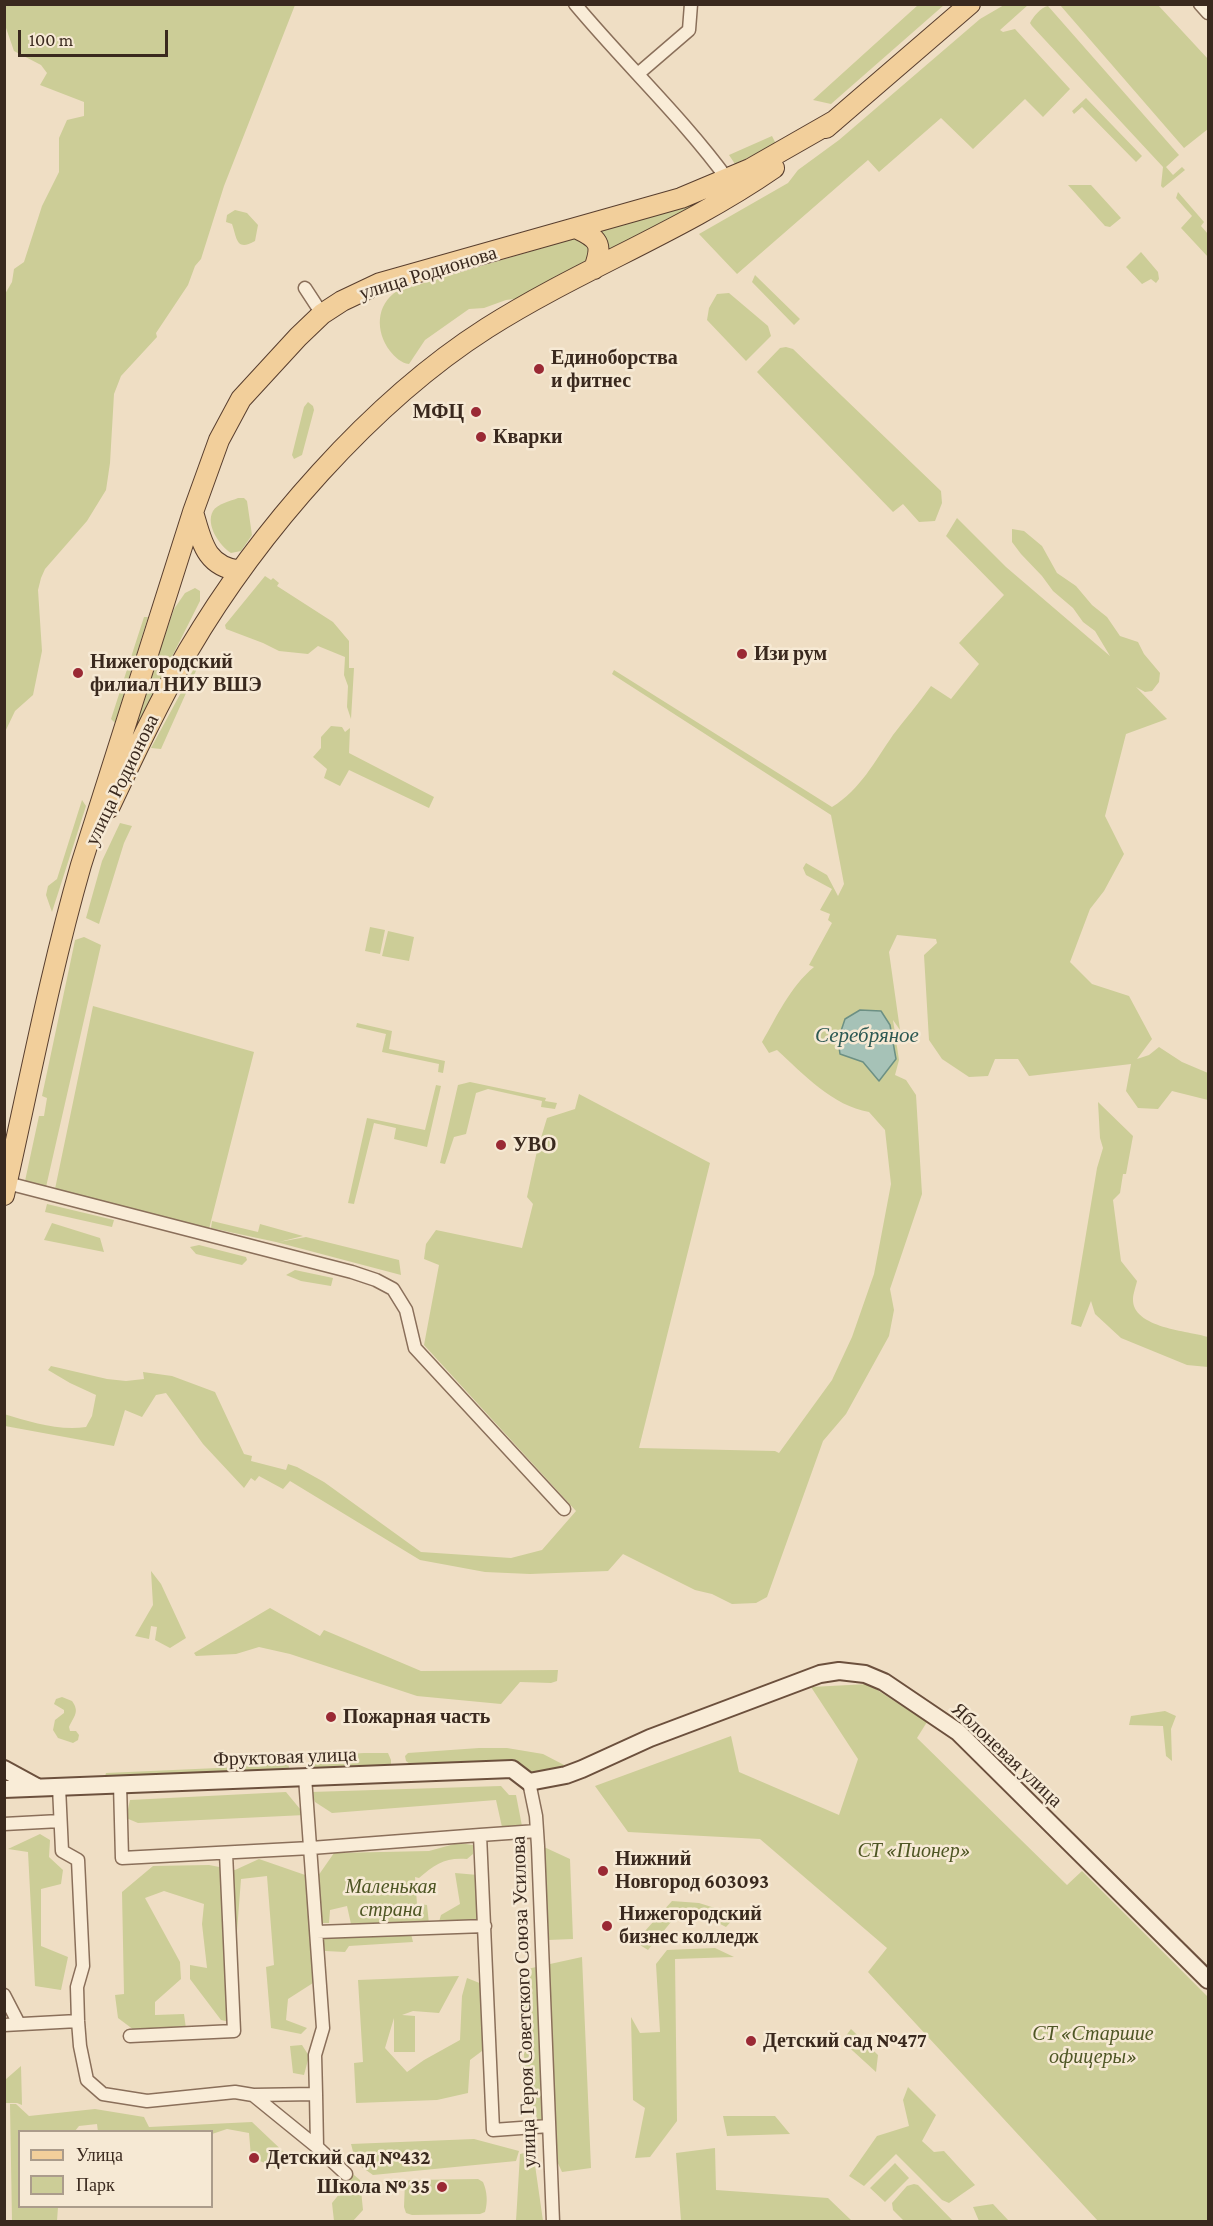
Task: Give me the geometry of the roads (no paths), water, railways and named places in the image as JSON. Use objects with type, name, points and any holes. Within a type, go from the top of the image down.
[{"type":"main road","name":"улица Родионова","points":[[81,864],[158,707],[196,638],[240,571],[313,482],[390,404],[448,355],[485,329],[528,303],[680,226],[754,182],[797,153],[970,4]]},
{"type":"main road","name":"улица Родионова","points":[[6,1189],[50,986],[81,864],[193,512],[219,440],[242,399],[290,345],[322,314],[342,301],[380,284],[672,201],[728,180],[780,154],[834,121]]},
{"type":"main road","points":[[578,229],[597,241],[599,248],[594,269]]},
{"type":"main road","points":[[193,512],[204,547],[210,557],[227,569],[240,571]]},
{"type":"street","points":[[575,4],[639,73],[711,156],[728,180]]},
{"type":"street","points":[[639,73],[689,30],[691,4]]},
{"type":"street","points":[[1200,4],[1209,13]]},
{"type":"street","points":[[305,288],[322,314]]},
{"type":"street","points":[[6,1189],[352,1272],[376,1280],[393,1289],[406,1310],[415,1348],[564,1509]]},
{"type":"street","name":"Яблоневая улица","points":[[529,1782],[566,1775],[650,1738],[820,1674],[839,1671],[865,1674],[884,1682],[958,1732],[1209,1980]]},
{"type":"street","points":[[4,1783],[4,1769],[38,1788]]},
{"type":"street","name":"Фруктовая улица","points":[[4,1789],[512,1769],[529,1782]]},
{"type":"street","points":[[305,1777],[322,2028],[315,2055],[317,2147]]},
{"type":"street","name":"улица Героя Советского Союза Усилова","points":[[529,1782],[537,1831],[553,2222]]},
{"type":"street","points":[[120,1784],[122,1858],[311,1848],[537,1831]]},
{"type":"street","points":[[59,1787],[62,1851],[78,1860],[83,1966],[77,1987],[78,2021],[87,2080],[103,2094],[147,2101],[235,2092],[253,2095],[316,2094]]},
{"type":"street","points":[[4,1824],[60,1821]]},
{"type":"street","points":[[480,1835],[493,2130],[549,2126]]},
{"type":"street","points":[[130,2036],[234,2031],[226,1853]]},
{"type":"street","points":[[317,1932],[485,1926]]},
{"type":"street","points":[[4,1995],[19,2024]]},
{"type":"street","points":[[4,2025],[78,2021]]},
{"type":"street","points":[[253,2095],[317,2147],[346,2174]]},
{"type":"water","name":"Серебряное","points":[[860,1010],[881,1011],[890,1025],[896,1059],[879,1081],[863,1062],[840,1054],[838,1040],[845,1019]]},
{"type":"place","name":"Единоборства и фитнес","points":[[539,369]]},
{"type":"place","name":"МФЦ","points":[[476,412]]},
{"type":"place","name":"Кварки","points":[[481,437]]},
{"type":"place","name":"Изи рум","points":[[742,654]]},
{"type":"place","name":"Нижегородский филиал НИУ ВШЭ","points":[[78,673]]},
{"type":"place","name":"УВО","points":[[501,1145]]},
{"type":"place","name":"Пожарная часть","points":[[331,1717]]},
{"type":"place","name":"Нижний Новгород 603093","points":[[603,1871]]},
{"type":"place","name":"Нижегородский бизнес колледж","points":[[607,1926]]},
{"type":"place","name":"Детский сад №477","points":[[751,2041]]},
{"type":"place","name":"Детский сад №432","points":[[254,2158]]},
{"type":"place","name":"Школа № 35","points":[[442,2187]]},
{"type":"park label","name":"СТ «Пионер»","points":[[914,1851]]},
{"type":"park label","name":"Маленькая страна","points":[[391,1898]]},
{"type":"park label","name":"СТ «Старшие офицеры»","points":[[1093,2046]]}]
